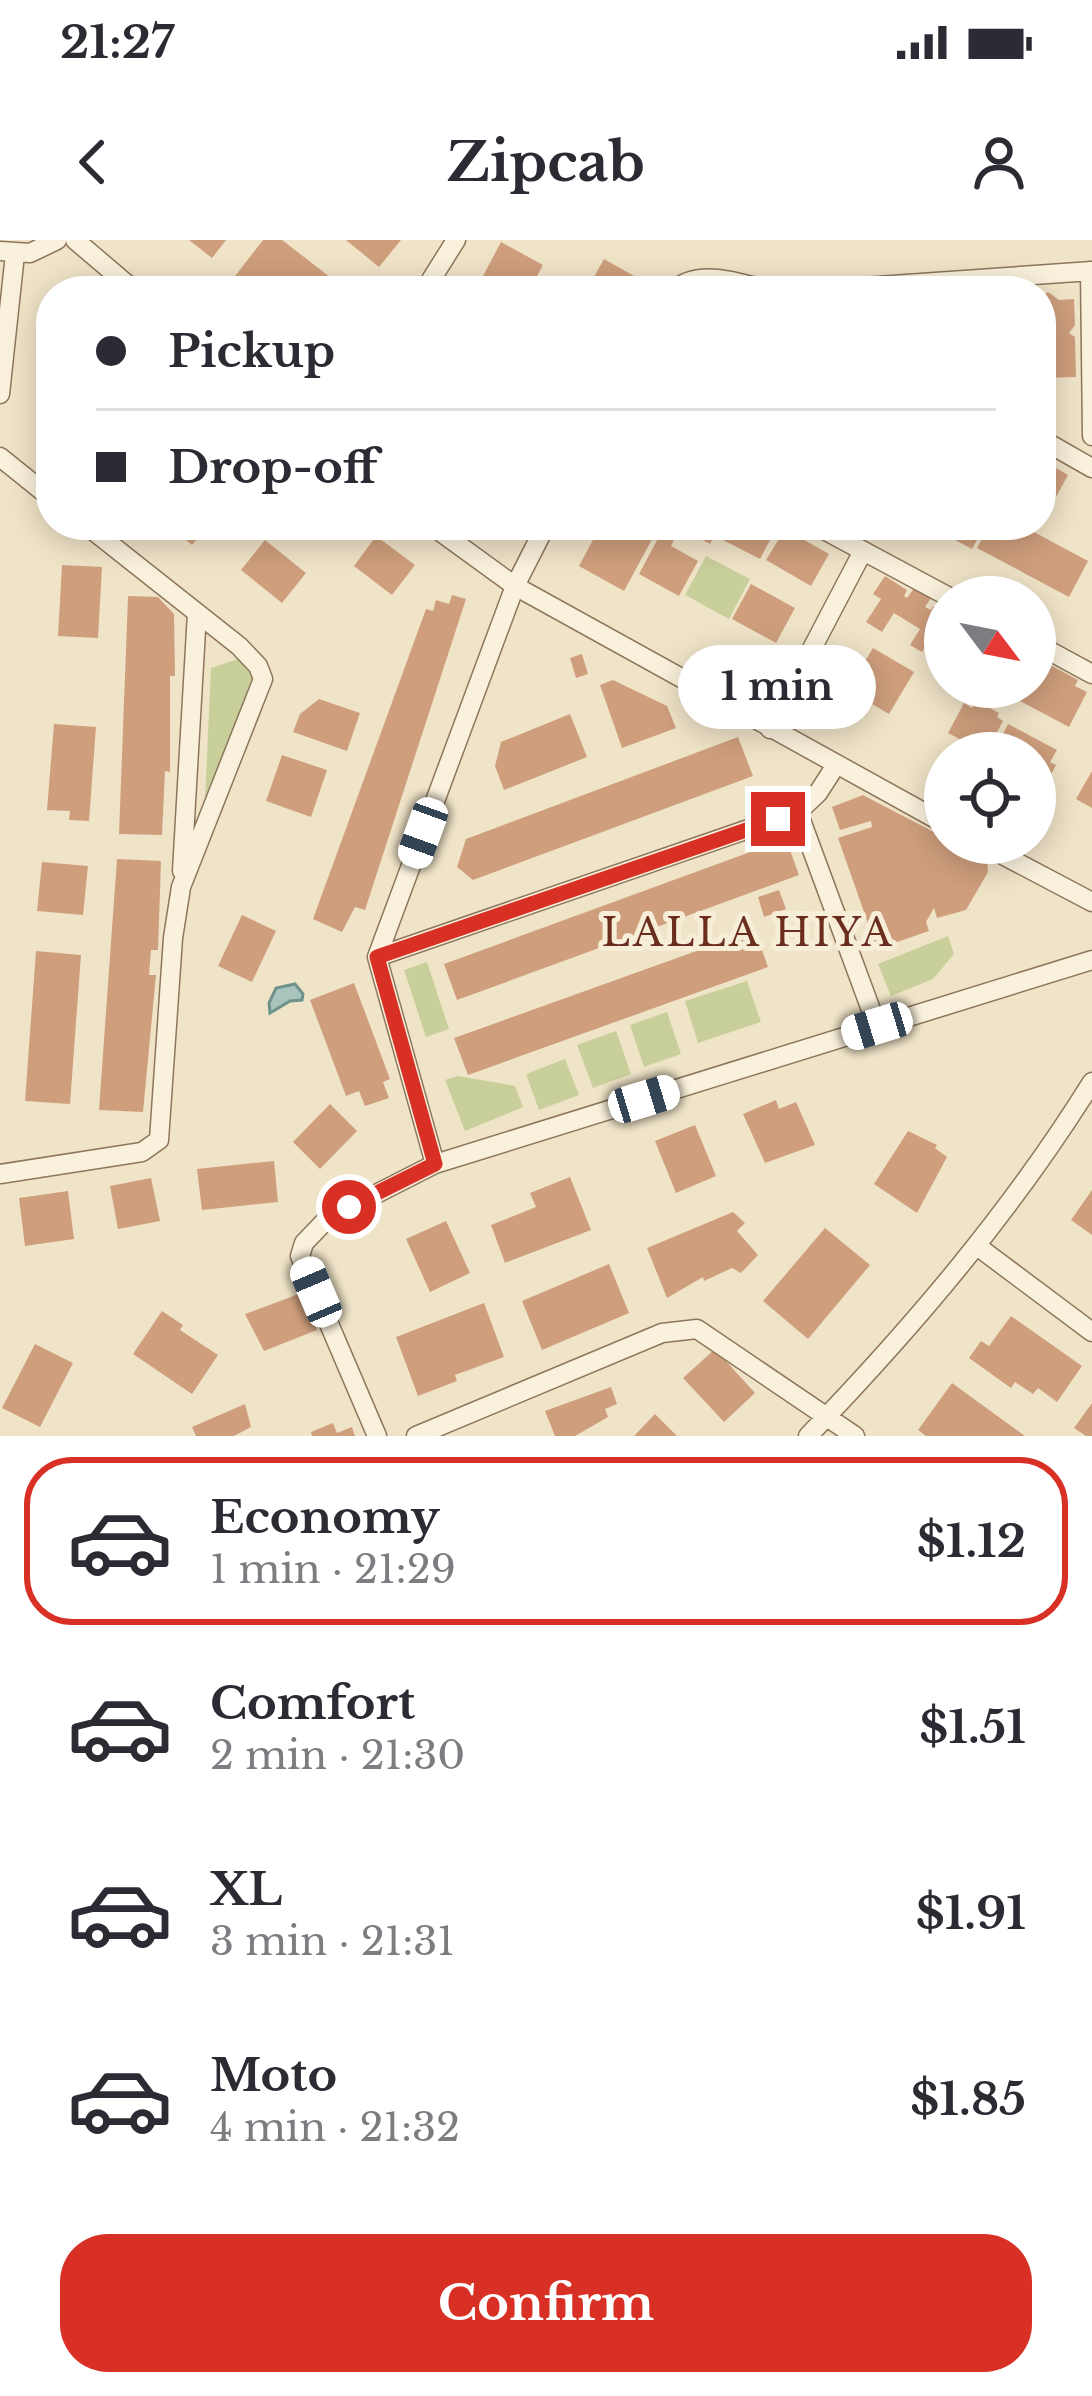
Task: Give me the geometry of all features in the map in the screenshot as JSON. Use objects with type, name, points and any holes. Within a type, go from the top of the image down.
[{"type":"street","points":[[0,394],[8,253],[43,248],[57,240]]},
{"type":"street","points":[[75,240],[117,276]]},
{"type":"street","points":[[433,276],[456,240]]},
{"type":"street","points":[[1020,276],[1091,271],[1092,436]]},
{"type":"street","points":[[1056,448],[1092,468]]},
{"type":"street","points":[[0,458],[36,486]]},
{"type":"street","points":[[105,540],[251,657],[263,680],[181,887]]},
{"type":"street","points":[[452,540],[515,586],[924,813]]},
{"type":"street","points":[[435,1164],[377,957],[515,586],[538,540]]},
{"type":"street","points":[[843,540],[924,584]]},
{"type":"street","points":[[770,729],[863,551]]},
{"type":"street","points":[[0,1174],[142,1152],[159,1140],[181,887],[197,613]]},
{"type":"street","points":[[1056,654],[1092,674]]},
{"type":"street","points":[[377,957],[798,812],[818,793],[836,765]]},
{"type":"street","points":[[798,812],[877,1026]]},
{"type":"street","points":[[1020,864],[1092,902]]},
{"type":"street","points":[[377,1436],[300,1256],[304,1243],[327,1219],[435,1164],[1092,960]]},
{"type":"street","points":[[808,1436],[977,1246],[1092,1082]]},
{"type":"street","points":[[977,1246],[1092,1332]]},
{"type":"street","points":[[416,1436],[662,1333],[682,1329],[697,1329],[710,1336],[854,1436]]},
{"type":"green space","points":[[706,556],[750,579],[729,619],[685,595]]},
{"type":"green space","points":[[241,658],[258,680],[204,821],[211,668]]},
{"type":"green space","points":[[948,936],[954,954],[933,979],[891,996],[878,964]]},
{"type":"green space","points":[[427,962],[449,1029],[426,1037],[404,970]]},
{"type":"green space","points":[[747,981],[761,1022],[698,1043],[685,1001]]},
{"type":"green space","points":[[667,1012],[681,1054],[644,1067],[630,1025]]},
{"type":"green space","points":[[616,1031],[631,1074],[593,1088],[577,1045]]},
{"type":"green space","points":[[565,1059],[579,1095],[539,1110],[526,1074]]},
{"type":"green space","points":[[458,1076],[515,1086],[523,1107],[465,1131],[445,1080]]},
{"type":"water","points":[[295,984],[302,1000],[270,1013],[276,988]]},
{"type":"building","points":[[189,240],[226,240],[212,258]]},
{"type":"building","points":[[263,240],[282,240],[329,276],[235,276]]},
{"type":"building","points":[[346,240],[401,240],[379,267]]},
{"type":"building","points":[[501,242],[543,265],[537,276],[483,276]]},
{"type":"building","points":[[604,259],[634,276],[594,276]]},
{"type":"building","points":[[1056,298],[1074,299],[1075,325],[1069,333],[1075,337],[1076,377],[1056,378]]},
{"type":"building","points":[[1056,468],[1068,475],[1056,497]]},
{"type":"building","points":[[265,540],[306,573],[282,603],[241,570]]},
{"type":"building","points":[[373,540],[381,540],[415,565],[392,595],[354,566]]},
{"type":"building","points":[[593,540],[652,540],[624,591],[579,566]]},
{"type":"building","points":[[657,540],[674,540],[671,546],[698,561],[679,596],[639,574]]},
{"type":"building","points":[[723,540],[770,540],[760,559]]},
{"type":"building","points":[[778,540],[804,540],[829,554],[811,586],[766,560]]},
{"type":"building","points":[[955,540],[977,540],[972,549]]},
{"type":"building","points":[[981,540],[1049,540],[1088,561],[1069,597],[1056,590],[1056,576],[1030,576],[977,548]]},
{"type":"building","points":[[62,565],[102,567],[98,638],[58,636]]},
{"type":"building","points":[[885,576],[907,590],[907,598],[914,588],[924,594],[922,652],[910,645],[920,629],[894,613],[882,632],[866,622],[881,599],[873,594]]},
{"type":"building","points":[[751,584],[795,608],[776,643],[732,619]]},
{"type":"building","points":[[452,595],[466,599],[365,910],[355,907],[342,932],[313,919],[426,609],[433,611],[436,600],[449,604]]},
{"type":"building","points":[[128,596],[158,597],[174,614],[170,772],[165,771],[162,835],[119,834]]},
{"type":"building","points":[[873,648],[914,672],[889,714],[838,684],[852,662],[861,668]]},
{"type":"building","points":[[582,654],[588,674],[576,678],[570,658]]},
{"type":"building","points":[[1056,668],[1078,680],[1075,686],[1087,692],[1069,727],[1033,708],[1056,708]]},
{"type":"building","points":[[613,680],[667,706],[676,728],[622,748],[600,685]]},
{"type":"building","points":[[319,699],[360,713],[347,751],[293,732],[300,714]]},
{"type":"building","points":[[961,708],[989,708],[1003,721],[997,732],[949,732]]},
{"type":"building","points":[[570,714],[587,757],[504,790],[495,766],[501,742]]},
{"type":"building","points":[[54,724],[96,727],[89,821],[69,820],[70,811],[47,810]]},
{"type":"building","points":[[738,737],[753,776],[473,880],[457,867],[466,839]]},
{"type":"building","points":[[282,755],[327,770],[311,817],[266,801]]},
{"type":"building","points":[[1092,771],[1092,808],[1076,799]]},
{"type":"building","points":[[863,795],[924,827],[924,864],[987,864],[988,872],[966,910],[937,918],[934,908],[926,922],[929,931],[877,949],[838,838],[872,827],[871,821],[840,830],[832,807]]},
{"type":"building","points":[[786,839],[799,875],[457,1000],[444,964]]},
{"type":"building","points":[[117,859],[161,861],[158,950],[151,950],[149,975],[156,975],[143,1112],[99,1110]]},
{"type":"building","points":[[42,862],[88,866],[83,915],[37,911]]},
{"type":"building","points":[[779,890],[786,909],[764,917],[758,897]]},
{"type":"building","points":[[242,915],[276,931],[252,982],[218,966]]},
{"type":"building","points":[[755,930],[768,967],[468,1075],[454,1038]]},
{"type":"building","points":[[36,951],[81,955],[70,1104],[25,1101]]},
{"type":"building","points":[[354,983],[390,1079],[383,1082],[389,1098],[365,1106],[359,1091],[346,1096],[310,1000]]},
{"type":"building","points":[[776,1100],[779,1109],[796,1102],[815,1145],[765,1163],[743,1114]]},
{"type":"building","points":[[330,1104],[357,1131],[320,1169],[293,1142]]},
{"type":"building","points":[[695,1125],[716,1176],[676,1193],[655,1141]]},
{"type":"building","points":[[908,1131],[937,1145],[947,1157],[917,1213],[874,1184]]},
{"type":"building","points":[[274,1161],[278,1202],[202,1210],[197,1169]]},
{"type":"building","points":[[570,1177],[591,1230],[505,1263],[491,1225],[536,1207],[530,1193]]},
{"type":"building","points":[[151,1178],[160,1221],[118,1229],[110,1186]]},
{"type":"building","points":[[1092,1190],[1092,1235],[1071,1220]]},
{"type":"building","points":[[68,1191],[74,1239],[25,1246],[19,1198]]},
{"type":"building","points":[[733,1212],[745,1223],[737,1231],[758,1255],[741,1273],[732,1268],[704,1281],[703,1277],[667,1298],[647,1248]]},
{"type":"building","points":[[446,1221],[470,1273],[430,1292],[406,1239]]},
{"type":"building","points":[[825,1228],[870,1265],[808,1339],[763,1301]]},
{"type":"building","points":[[609,1264],[629,1313],[542,1350],[522,1301]]},
{"type":"building","points":[[304,1292],[317,1330],[264,1351],[245,1314]]},
{"type":"building","points":[[484,1303],[504,1357],[455,1375],[457,1381],[418,1396],[396,1337]]},
{"type":"building","points":[[162,1311],[183,1325],[180,1330],[218,1355],[192,1394],[133,1354]]},
{"type":"building","points":[[1011,1316],[1082,1366],[1057,1402],[1038,1388],[1033,1394],[1015,1382],[1011,1388],[969,1358],[981,1341],[989,1346]]},
{"type":"building","points":[[35,1344],[73,1363],[40,1427],[2,1408]]},
{"type":"building","points":[[715,1349],[755,1393],[724,1422],[683,1378]]},
{"type":"building","points":[[952,1383],[1025,1436],[926,1436],[918,1430]]},
{"type":"building","points":[[611,1387],[617,1404],[605,1409],[608,1417],[575,1436],[555,1436],[545,1411]]},
{"type":"building","points":[[1092,1403],[1092,1436],[1086,1436],[1074,1428]]},
{"type":"building","points":[[245,1404],[251,1427],[234,1436],[196,1436],[192,1427]]},
{"type":"building","points":[[655,1414],[677,1436],[634,1436]]},
{"type":"building","points":[[333,1423],[337,1433],[352,1427],[355,1436],[312,1436],[311,1432]]},
{"type":"district","name":"LALLA HIYA","points":[[748,932]]},
{"type":"route","points":[[349,1207],[435,1164],[377,957],[778,819]]}]
